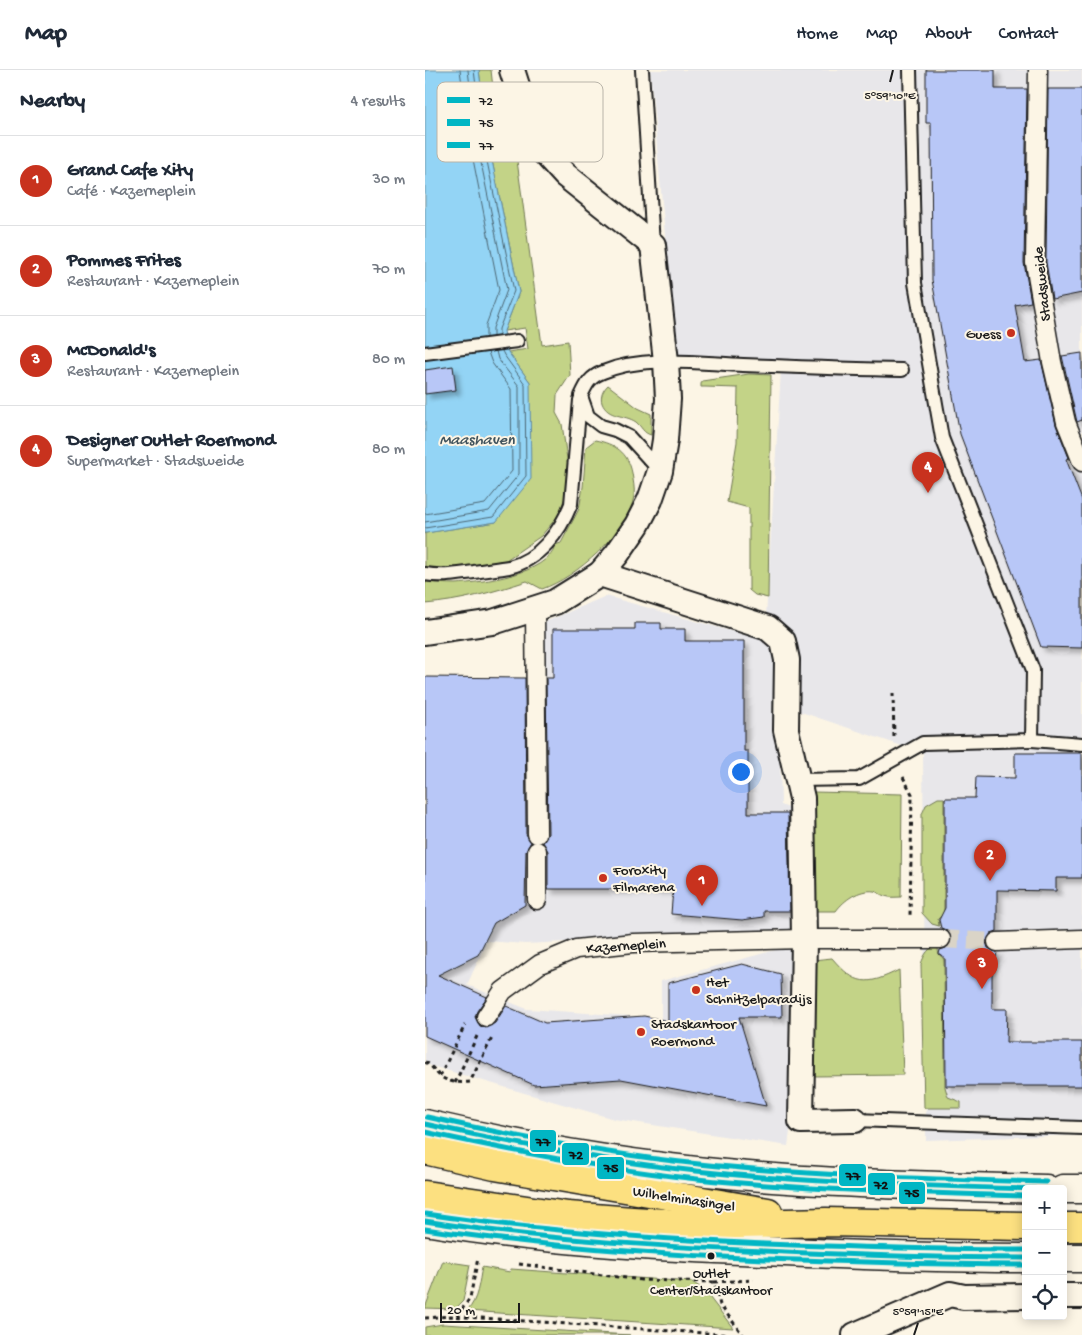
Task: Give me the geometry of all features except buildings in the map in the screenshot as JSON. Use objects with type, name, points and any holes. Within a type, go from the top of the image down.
[{"type":"main road","name":"Wilhelminasingel","points":[[425,1124],[497,1141],[694,1170],[787,1179],[1022,1188]]},
{"type":"main road","name":"Wilhelminasingel","points":[[425,1150],[504,1168],[704,1200],[826,1222]]},
{"type":"main road","points":[[1067,1189],[1082,1189]]},
{"type":"main road","name":"Wilhelminasingel","points":[[425,1194],[568,1216],[632,1222],[698,1225],[826,1222],[1022,1226]]},
{"type":"main road","points":[[425,1221],[604,1244],[866,1255],[1022,1258]]},
{"type":"main road","points":[[1067,1227],[1082,1227]]},
{"type":"main road","points":[[1067,1258],[1082,1258]]},
{"type":"street","points":[[512,70],[516,82]]},
{"type":"street","name":"Stadsweide","points":[[1038,70],[1035,263],[1051,362],[1066,422],[1082,462]]},
{"type":"street","points":[[425,632],[493,622],[535,609],[555,602],[600,574],[617,554],[637,525],[650,500],[660,471],[665,440],[668,399],[666,361],[653,245],[565,175],[553,162]]},
{"type":"street","points":[[600,574],[769,628],[783,641],[787,660],[786,730],[802,798],[801,1121],[855,1120]]},
{"type":"street","points":[[535,609],[537,900]]},
{"type":"street","name":"Kazerneplein","points":[[486,1017],[503,991],[540,964],[576,949],[633,943],[941,939]]},
{"type":"street","points":[[997,942],[1082,939]]},
{"type":"street","points":[[855,1335],[950,1294],[964,1297],[1022,1296]]},
{"type":"street","points":[[1067,1296],[1082,1296]]},
{"type":"lane","points":[[642,70],[653,245]]},
{"type":"lane","points":[[911,70],[915,283],[942,438],[1033,670],[1032,740]]},
{"type":"lane","points":[[425,353],[517,341]]},
{"type":"lane","points":[[425,574],[439,576],[510,566],[531,557],[549,542],[566,518],[571,504],[581,396],[588,381],[603,372],[629,365],[666,361],[903,370]]},
{"type":"lane","points":[[581,396],[588,416],[601,426],[629,437],[660,471]]},
{"type":"lane","points":[[798,780],[859,779],[923,743],[1032,740],[1082,744]]},
{"type":"lane","points":[[855,1120],[1082,1128]]},
{"type":"path","points":[[893,693],[895,759],[912,794],[910,939]]},
{"type":"path","points":[[455,1083],[486,1017]]},
{"type":"path","points":[[440,1076],[465,1023]]},
{"type":"path","points":[[425,1062],[430,1064],[440,1076],[455,1083],[471,1082],[493,1036]]},
{"type":"path","points":[[469,1256],[483,1259]]},
{"type":"path","points":[[457,1316],[470,1298],[478,1258]]},
{"type":"path","points":[[515,1263],[641,1280],[714,1282],[720,1305],[743,1335]]},
{"type":"path","points":[[425,1318],[457,1316],[733,1335]]},
{"type":"shaded area","points":[[650,70],[1082,70],[1082,1135],[926,1140],[923,753],[798,711],[795,641],[783,623],[766,617],[781,370],[677,366]]},
{"type":"shaded area","points":[[606,596],[763,640],[778,656],[781,805],[796,811],[798,930],[525,944],[487,941],[467,985],[527,1009],[661,1018],[661,981],[798,944],[795,1096],[788,1146],[614,1119],[425,1064],[425,901],[527,901],[538,625]]},
{"type":"green space","points":[[479,70],[491,70],[492,82],[481,82]]},
{"type":"green space","points":[[492,162],[517,162],[542,345],[568,341],[570,375],[557,395],[556,413],[562,424],[568,466],[565,497],[558,516],[541,536],[506,560],[441,571],[425,569],[425,533],[496,522],[530,382],[508,352],[528,349],[525,328],[504,331],[519,292]]},
{"type":"green space","points":[[749,374],[771,375],[768,598],[755,595],[749,590],[749,508],[727,502],[737,442],[738,388],[701,387],[702,381]]},
{"type":"green space","points":[[608,385],[638,408],[651,414],[651,435],[644,431],[636,422],[612,413],[605,408],[601,400],[603,391]]},
{"type":"green space","points":[[595,440],[609,444],[624,454],[632,473],[634,490],[630,510],[622,524],[598,552],[570,575],[542,589],[527,581],[477,596],[425,604],[425,582],[456,584],[497,579],[527,570],[550,555],[555,545],[561,543],[579,509],[583,487],[586,447]]},
{"type":"green space","points":[[813,792],[902,794],[901,897],[889,897],[874,891],[868,891],[852,896],[836,911],[813,911]]},
{"type":"green space","points":[[938,798],[944,798],[944,913],[938,919],[939,926],[932,924],[922,913],[922,814],[926,805]]},
{"type":"green space","points":[[939,945],[940,956],[944,959],[945,1087],[948,1097],[961,1102],[961,1108],[924,1108],[921,964],[927,951]]},
{"type":"green space","points":[[832,958],[848,974],[863,980],[878,979],[899,970],[903,1075],[813,1076],[813,960]]},
{"type":"green space","points":[[443,1261],[470,1265],[463,1301],[455,1309],[425,1308]]},
{"type":"green space","points":[[482,1267],[510,1272],[511,1269],[692,1282],[703,1289],[733,1328],[467,1311],[474,1302]]},
{"type":"green space","points":[[443,1324],[630,1335],[425,1335],[425,1327]]},
{"type":"water","name":"Maashaven","points":[[425,70],[479,70],[481,82],[437,82],[437,162],[492,162],[519,292],[504,331],[508,352],[530,382],[531,479],[496,522],[425,533]]},
{"type":"tunnel","points":[[941,939],[997,942]]},
{"type":"transit line","name":"77","points":[[427,1117],[562,1144],[699,1164],[829,1174],[1046,1182]]},
{"type":"transit line","name":"72","points":[[425,1124],[560,1151],[696,1171],[823,1181],[1022,1189]]},
{"type":"transit line","name":"75","points":[[425,1132],[560,1159],[697,1179],[820,1188],[1022,1196]]},
{"type":"transit line","name":"77","points":[[426,1214],[553,1230],[680,1240],[863,1247],[1022,1250]]},
{"type":"transit line","name":"72","points":[[425,1221],[510,1233],[679,1247],[863,1255],[1022,1258]]},
{"type":"transit line","name":"75","points":[[425,1229],[552,1245],[679,1255],[863,1262],[1022,1265]]},
{"type":"place","name":"Guess","points":[[1011,333]]},
{"type":"place","name":"Designer Outlet Roermond","points":[[928,493]]},
{"type":"place","name":"Foroxity Filmarena","points":[[603,878]]},
{"type":"place","name":"Pommes Frites","points":[[990,881]]},
{"type":"place","name":"Grand Cafe Xity","points":[[702,906]]},
{"type":"place","name":"McDonald's","points":[[982,989]]},
{"type":"place","name":"Het Schnitzelparadijs","points":[[696,990]]},
{"type":"place","name":"Stadskantoor Roermond","points":[[641,1032]]},
{"type":"place","name":"Outlet Center/Stadskantoor","points":[[711,1256]]}]
